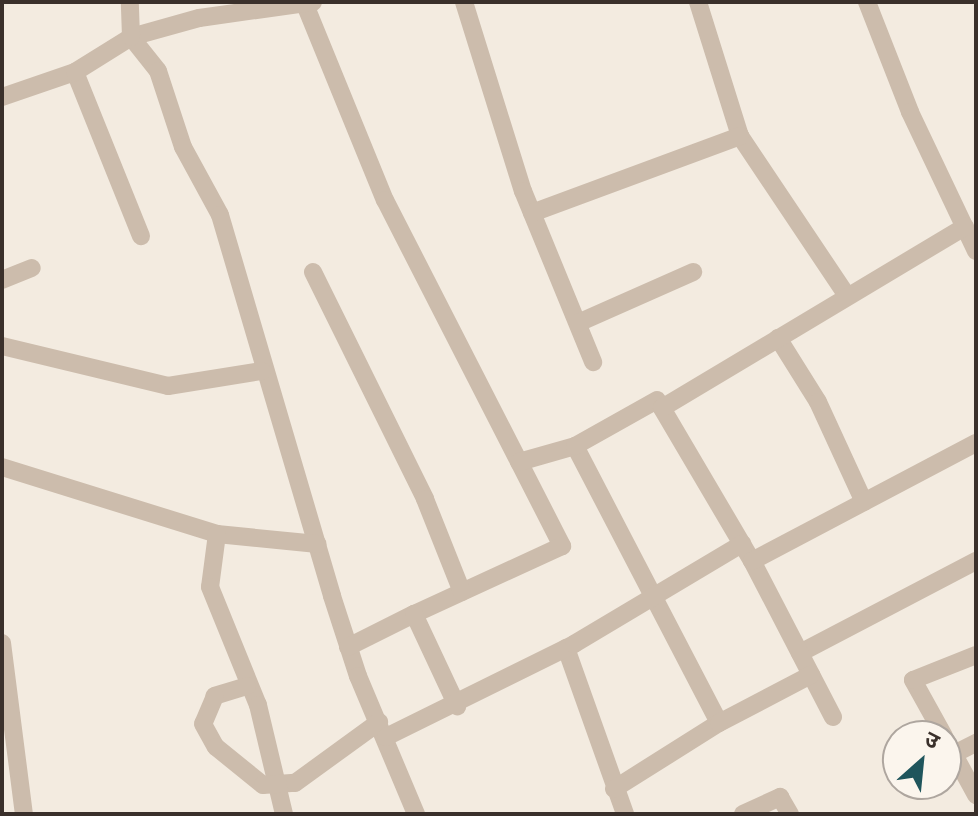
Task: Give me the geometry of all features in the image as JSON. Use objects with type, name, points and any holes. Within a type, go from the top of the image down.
[{"type":"street","points":[[130,2],[131,37],[158,71],[183,147],[220,215],[246,294],[262,371],[348,647],[416,814]]},
{"type":"street","points":[[2,97],[75,72],[131,37],[199,18],[307,2],[385,200],[562,546],[348,647]]},
{"type":"street","points":[[464,2],[532,213],[593,362]]},
{"type":"street","points":[[698,2],[740,136],[847,296]]},
{"type":"street","points":[[867,2],[910,112],[976,251]]},
{"type":"street","points":[[75,72],[141,236]]},
{"type":"street","points":[[532,213],[740,136]]},
{"type":"street","points":[[833,717],[752,561],[662,408],[965,227]]},
{"type":"street","points":[[2,280],[32,268]]},
{"type":"street","points":[[313,272],[425,499],[462,592]]},
{"type":"street","points":[[578,323],[693,272]]},
{"type":"street","points":[[778,338],[818,402],[864,502]]},
{"type":"street","points":[[2,346],[168,386],[262,371]]},
{"type":"street","points":[[519,462],[575,446],[657,400]]},
{"type":"street","points":[[752,561],[976,443]]},
{"type":"street","points":[[575,446],[719,723]]},
{"type":"street","points":[[2,467],[217,534],[318,544]]},
{"type":"street","points":[[217,534],[210,587],[219,599],[247,686],[258,705],[284,814]]},
{"type":"street","points":[[247,686],[215,696],[203,724],[216,747],[263,785],[278,787],[295,783],[382,729],[457,706],[566,648],[653,600],[742,544]]},
{"type":"street","points":[[800,653],[976,561]]},
{"type":"street","points":[[414,614],[457,706]]},
{"type":"street","points":[[3,648],[10,772],[24,814]]},
{"type":"street","points":[[566,648],[625,814]]},
{"type":"street","points":[[935,720],[913,680],[976,655]]},
{"type":"street","points":[[614,789],[719,723],[811,675]]},
{"type":"street","points":[[962,769],[976,795]]},
{"type":"street","points":[[743,814],[780,797],[790,814]]}]
